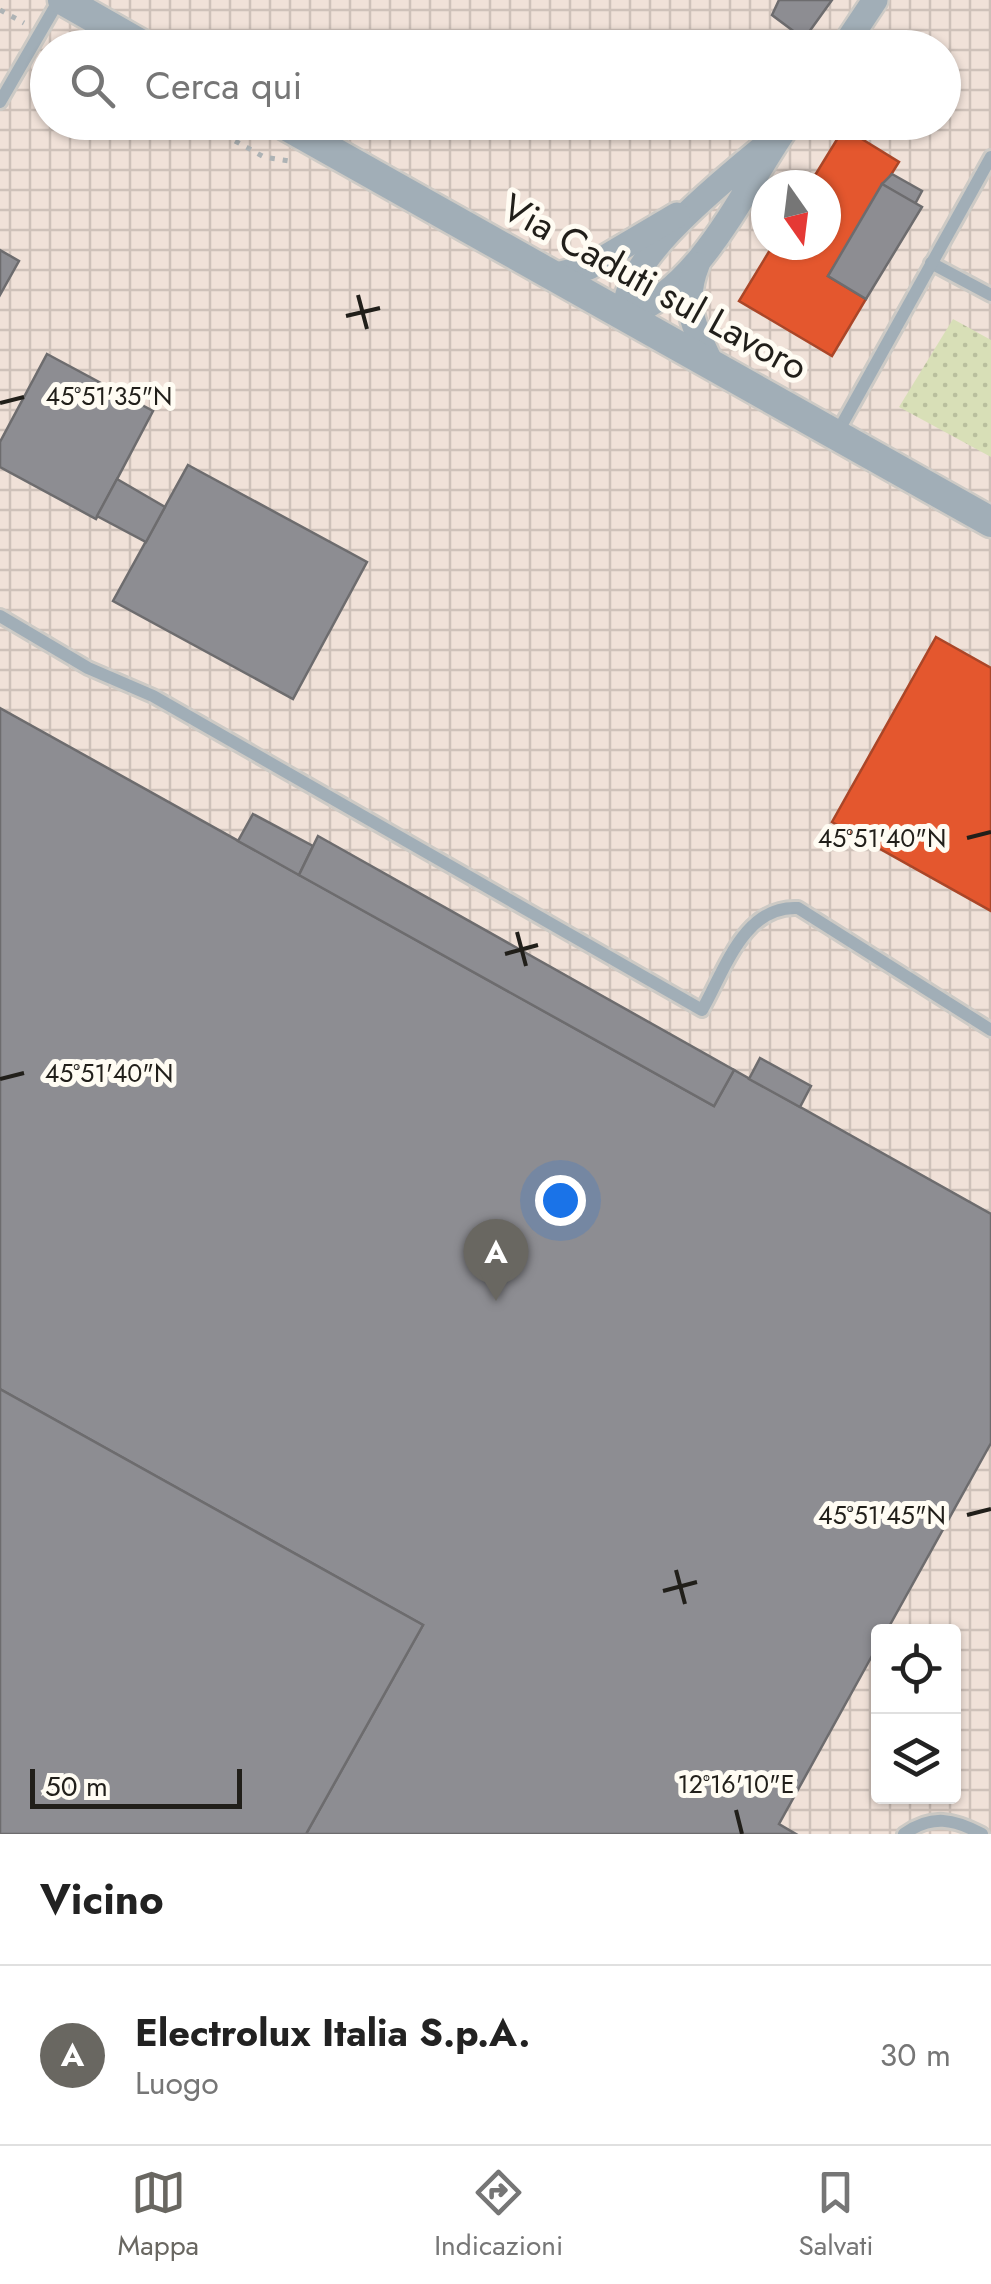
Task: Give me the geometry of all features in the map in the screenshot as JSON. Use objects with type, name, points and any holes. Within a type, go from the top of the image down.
[{"type":"street","points":[[61,0],[115,30]]},
{"type":"street","points":[[855,30],[875,0]]},
{"type":"street","name":"Via Caduti sul Lavoro","points":[[312,140],[991,522]]},
{"type":"street","points":[[771,140],[707,198],[642,265],[624,302],[626,316],[654,302],[700,256],[778,140]]},
{"type":"street","points":[[553,276],[589,267],[707,198]]},
{"type":"street","points":[[700,256],[691,280],[689,313],[712,365]]},
{"type":"lane","points":[[43,30],[61,0]]},
{"type":"lane","points":[[0,102],[30,52]]},
{"type":"lane","points":[[836,435],[991,156]]},
{"type":"lane","points":[[931,264],[991,295]]},
{"type":"lane","points":[[0,616],[88,668],[153,696],[702,1010],[749,927],[780,907],[798,908],[991,1030]]},
{"type":"lane","points":[[904,1834],[924,1822],[942,1819],[958,1821],[982,1834]]},
{"type":"path","points":[[0,10],[12,16]]},
{"type":"shaded area","points":[[0,0],[991,0],[991,1834],[0,1834]]},
{"type":"green space","points":[[953,319],[991,340],[991,457],[899,407]]},
{"type":"building: Negozi","points":[[837,140],[863,140],[899,162],[841,255],[841,170],[818,170]]},
{"type":"building: Negozi","points":[[764,260],[838,260],[828,276],[866,299],[832,356],[739,301]]},
{"type":"building: Negozi","points":[[936,637],[991,668],[991,911],[832,822]]},
{"type":"building: Industria","points":[[779,0],[832,0],[810,30],[792,30],[772,15]]},
{"type":"building: Industria","points":[[892,174],[922,191],[915,204],[882,184]]},
{"type":"building: Industria","points":[[882,184],[922,207],[866,299],[828,276],[841,260]]},
{"type":"building: Industria","points":[[0,250],[19,261],[0,295]]},
{"type":"building: Industria","points":[[47,354],[153,411],[96,519],[0,467],[0,442]]},
{"type":"building: Industria","points":[[188,465],[367,562],[293,699],[113,601]]},
{"type":"building: Industria","points":[[117,479],[165,507],[146,542],[97,516]]},
{"type":"building: Industria","points":[[0,708],[714,1106],[734,1070],[991,1214],[991,1443],[890,1624],[871,1624],[871,1658],[779,1824],[796,1834],[306,1834],[423,1625],[0,1389]]},
{"type":"building: Industria","points":[[253,814],[313,846],[299,875],[238,841]]},
{"type":"building: Industria","points":[[318,836],[734,1070],[714,1106],[299,875]]},
{"type":"building: Industria","points":[[760,1058],[811,1086],[800,1107],[749,1079]]},
{"type":"building: Industria","points":[[0,1389],[423,1625],[306,1834],[0,1834]]},
{"type":"place","name":"Electrolux Italia S.p.A.","points":[[496,1301]]}]
